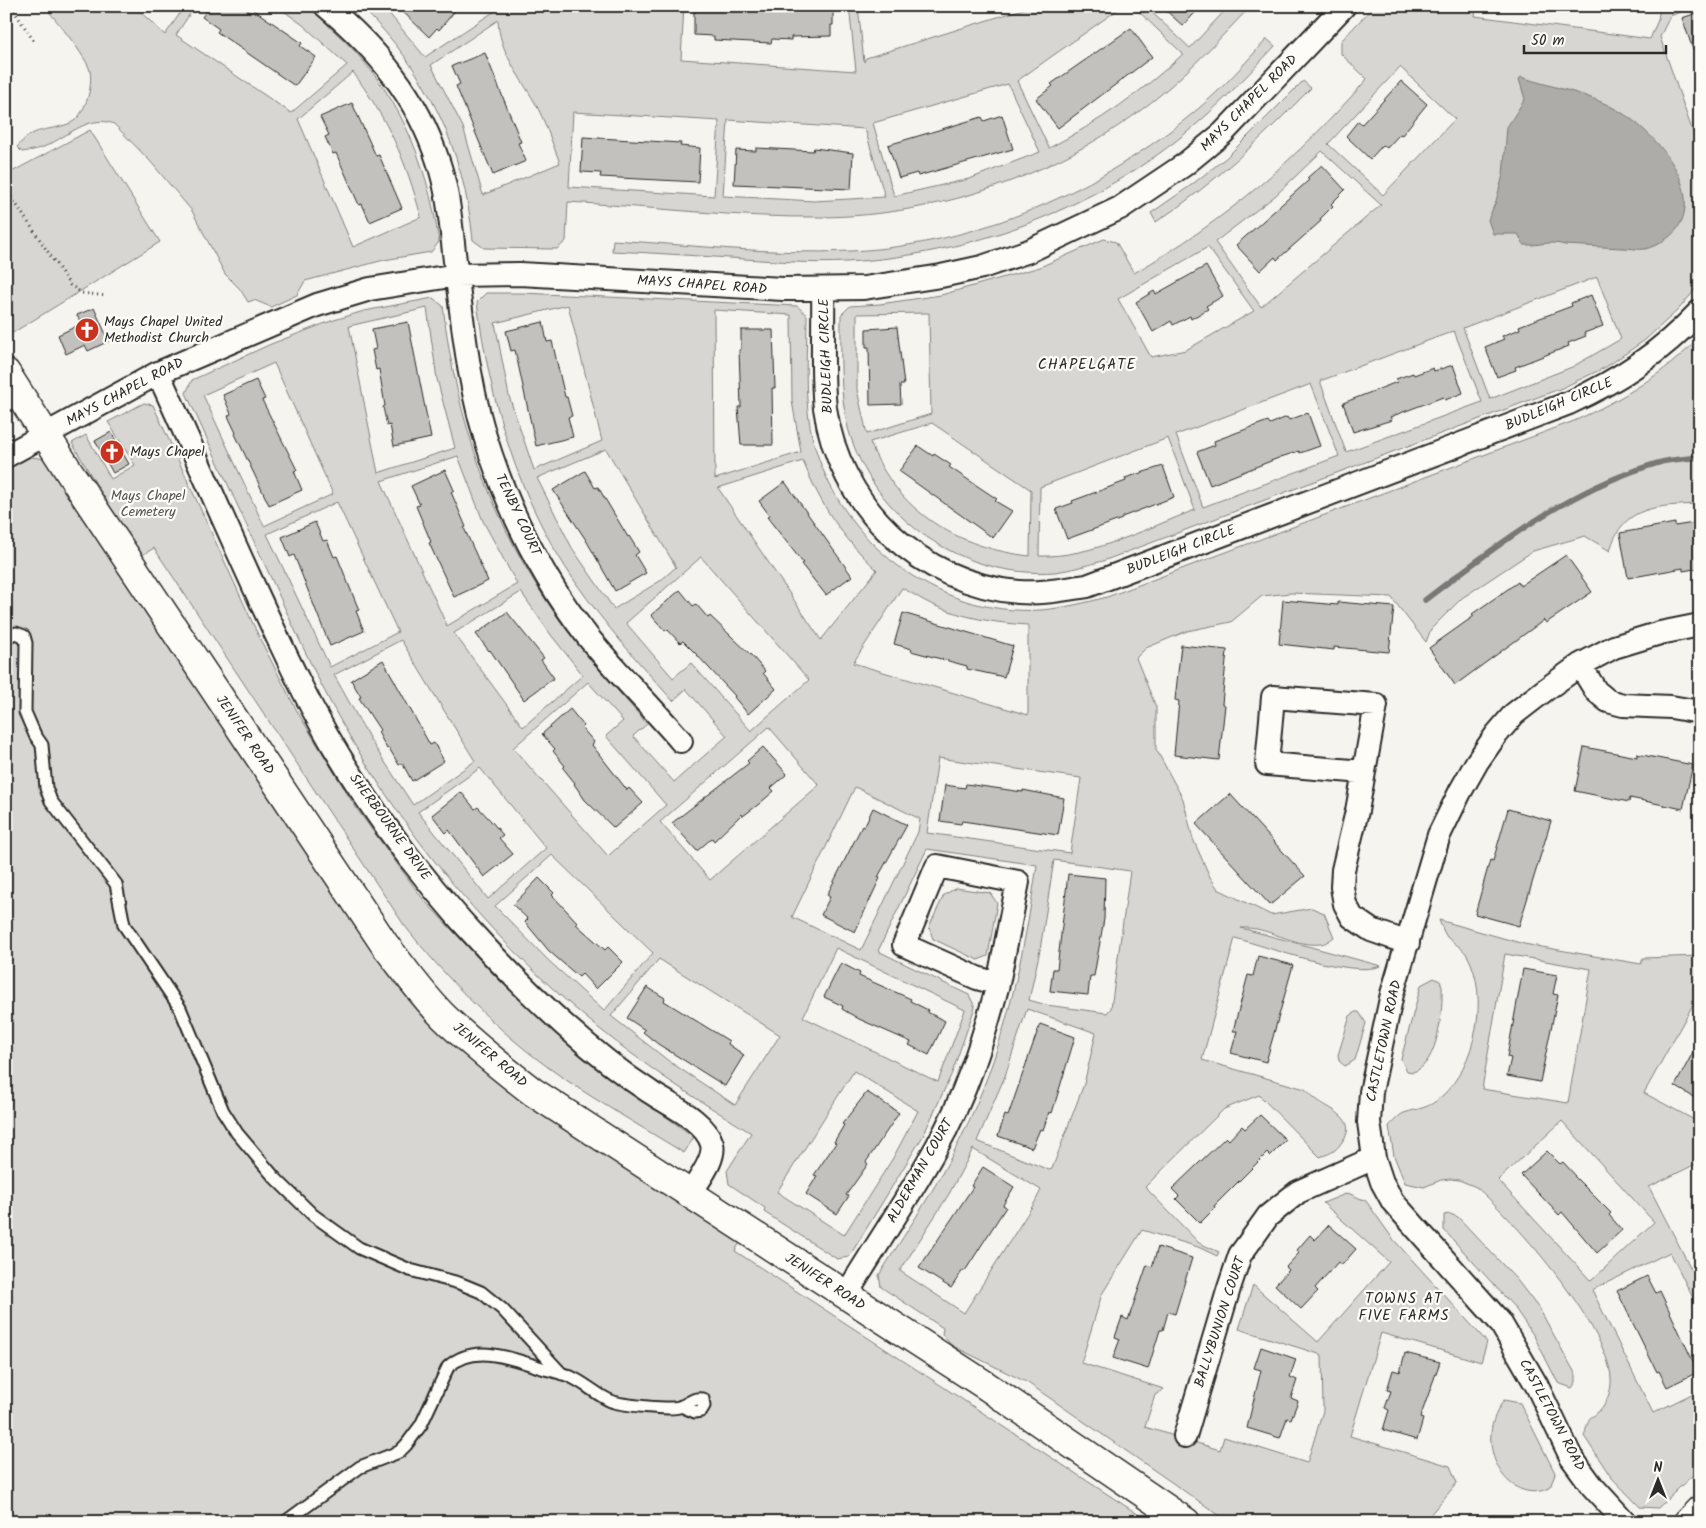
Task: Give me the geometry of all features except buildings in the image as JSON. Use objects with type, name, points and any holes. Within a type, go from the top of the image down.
[{"type":"street","name":"TENBY COURT","points":[[326,6],[375,51],[396,78],[426,131],[438,161],[448,196],[467,357],[475,401],[491,455],[529,545],[588,636],[681,740]]},
{"type":"street","name":"MAYS CHAPEL ROAD","points":[[6,456],[158,372],[318,305],[370,289],[457,274],[563,276],[712,286],[823,290],[907,283],[982,267],[1029,251],[1120,208],[1184,165],[1223,133],[1344,6]]},
{"type":"street","name":"BUDLEIGH CIRCLE","points":[[823,290],[825,408],[843,470],[861,502],[879,525],[906,549],[936,568],[965,581],[991,588],[1020,592],[1051,591],[1087,586],[1569,403],[1606,386],[1644,362],[1677,335],[1700,311]]},
{"type":"street","name":"SHERBOURNE DRIVE","points":[[158,372],[301,688],[340,756],[387,828],[486,948],[547,1009],[587,1043],[647,1090],[693,1120],[705,1132],[712,1143],[712,1154],[690,1195]]},
{"type":"street","name":"JENIFER ROAD","points":[[6,373],[385,945],[443,1016],[488,1056],[533,1092],[985,1384],[1186,1522]]},
{"type":"street","name":"CASTLETOWN ROAD","points":[[1625,1522],[1593,1487],[1571,1457],[1537,1386],[1500,1322],[1393,1202],[1382,1182],[1374,1158],[1369,1122],[1371,1092],[1392,994],[1439,835],[1477,762],[1514,714],[1580,665],[1614,647],[1660,633],[1700,625]]},
{"type":"street","points":[[1580,665],[1596,691],[1608,701],[1623,705],[1671,707],[1700,712]]},
{"type":"street","points":[[1364,772],[1267,764],[1273,697],[1376,705],[1364,772],[1343,870],[1342,887],[1345,904],[1352,917],[1371,930],[1408,943]]},
{"type":"street","name":"ALDERMAN COURT","points":[[846,1295],[940,1139],[981,1046],[998,984],[1018,882],[937,866],[904,945],[977,978],[998,984]]},
{"type":"street","name":"BALLYBUNION COURT","points":[[1185,1436],[1240,1255],[1268,1216],[1298,1192],[1374,1158]]},
{"type":"street","points":[[1688,1522],[1700,1510]]},
{"type":"lane","points":[[6,637],[16,633],[24,636],[26,643],[25,712],[35,735],[42,745],[46,788],[51,802],[116,884],[124,925],[180,1008],[190,1027],[223,1111],[237,1133],[293,1198],[338,1234],[380,1258],[480,1292],[502,1309],[562,1374]]},
{"type":"lane","points":[[285,1522],[360,1467],[399,1452],[421,1426],[448,1367],[456,1360],[470,1355],[506,1356],[562,1374],[594,1389],[611,1401],[663,1408],[681,1406]]},
{"type":"path","points":[[11,6],[35,43]]},
{"type":"path","points":[[6,189],[70,285],[82,293],[107,296]]},
{"type":"green space","points":[[297,5],[311,10],[355,52],[392,100],[406,126],[417,153],[434,211],[439,242],[431,252],[384,260],[305,281],[297,295],[271,307],[254,300],[248,302],[240,289],[225,274],[192,211],[150,161],[114,124],[95,122],[76,129],[41,148],[22,152],[17,147],[23,140],[35,133],[74,121],[82,111],[89,93],[91,75],[88,65],[70,38],[44,6],[134,6],[165,35],[185,6],[195,6],[176,35],[291,113],[347,65],[303,25],[277,6]],"holes":[[[353,72],[386,124],[402,159],[421,217],[353,247],[298,119]]]},
{"type":"green space","points":[[360,6],[383,6],[425,57],[495,11],[490,6],[684,6],[681,59],[856,71],[849,6],[858,6],[864,62],[866,58],[1033,6],[1123,6],[1017,81],[1049,148],[1085,128],[1119,105],[1152,81],[1183,54],[1133,6],[1145,6],[1190,48],[1229,6],[1251,6],[1183,75],[1159,96],[1122,123],[1084,147],[1043,168],[1000,185],[956,199],[912,208],[866,215],[821,217],[726,214],[568,202],[566,241],[557,249],[484,248],[473,240],[461,174],[451,143],[423,84],[405,56],[384,30]],"holes":[[[498,20],[499,31],[506,52],[538,108],[560,163],[483,195],[463,127],[431,65]],[[1008,84],[1040,152],[969,179],[894,196],[873,123]],[[573,112],[719,121],[714,196],[569,187]],[[728,120],[865,129],[885,197],[814,201],[723,196]]]},
{"type":"green space","points":[[1374,6],[1476,6],[1475,16],[1650,39],[1658,20],[1660,6],[1697,6],[1670,16],[1660,37],[1700,153],[1700,284],[1678,310],[1645,340],[1606,367],[1562,388],[1103,561],[1055,572],[1021,572],[987,565],[956,554],[926,537],[900,515],[878,490],[860,461],[848,428],[842,386],[841,315],[850,306],[880,304],[941,295],[1040,267],[1104,239],[1116,242],[1134,273],[1199,232],[1259,186],[1314,135],[1367,79],[1341,54],[1341,41]],"holes":[[[1400,67],[1455,119],[1383,195],[1328,144]],[[1322,151],[1381,205],[1261,307],[1215,242],[1275,196]],[[1208,247],[1254,311],[1186,350],[1151,357],[1118,299]],[[1597,277],[1621,339],[1572,367],[1490,399],[1463,328]],[[929,313],[931,414],[867,434],[857,390],[857,314]],[[1454,331],[1482,402],[1346,452],[1320,381]],[[1311,384],[1339,456],[1203,507],[1176,435]],[[932,423],[1031,490],[1030,556],[978,545],[955,535],[933,522],[914,507],[896,488],[882,467],[870,442]],[[1168,438],[1195,510],[1098,547],[1058,555],[1039,556],[1040,487]]]},
{"type":"green space","points":[[1267,39],[1275,46],[1243,80],[1198,123],[1149,161],[1110,185],[1069,206],[1026,224],[982,239],[938,250],[892,258],[833,263],[612,251],[613,240],[762,251],[851,251],[945,238],[991,225],[1036,208],[1079,188],[1121,165],[1198,109],[1234,75]]},
{"type":"green space","points":[[1303,81],[1311,88],[1274,125],[1218,176],[1156,222],[1151,213],[1227,157]]},
{"type":"green space","points":[[90,130],[160,242],[6,337],[6,175]]},
{"type":"green space","points":[[486,293],[522,293],[797,306],[807,315],[807,394],[813,440],[826,476],[845,510],[869,540],[897,565],[929,586],[964,600],[1002,609],[1041,610],[1107,597],[1574,421],[1641,385],[1672,363],[1700,337],[1700,504],[1657,507],[1633,516],[1624,524],[1616,536],[1610,551],[1585,536],[1533,551],[1462,598],[1431,629],[1426,642],[1391,597],[1291,593],[1262,596],[1231,622],[1187,631],[1146,648],[1136,658],[1156,707],[1156,749],[1183,799],[1193,839],[1210,877],[1218,889],[1271,915],[1312,908],[1324,913],[1334,937],[1324,943],[1310,944],[1290,940],[1261,930],[1241,928],[1381,966],[1368,969],[1331,965],[1235,938],[1202,1060],[1305,1089],[1341,1116],[1347,1126],[1347,1132],[1337,1149],[1320,1157],[1259,1095],[1224,1109],[1145,1187],[1199,1243],[1219,1252],[1217,1256],[1198,1247],[1142,1230],[1102,1294],[1081,1363],[1164,1389],[1155,1395],[1145,1427],[1220,1450],[1224,1437],[1307,1463],[1323,1411],[1322,1355],[1239,1329],[1253,1285],[1318,1342],[1389,1262],[1323,1203],[1348,1193],[1366,1201],[1393,1239],[1487,1342],[1481,1362],[1381,1333],[1350,1436],[1450,1466],[1457,1483],[1424,1522],[1229,1522],[1028,1383],[951,1345],[942,1334],[943,1328],[881,1287],[879,1275],[927,1200],[949,1161],[969,1121],[994,1059],[1020,963],[1037,865],[927,849],[878,951],[969,995],[975,1007],[952,1073],[923,1136],[849,1257],[837,1259],[764,1212],[765,1208],[729,1184],[727,1171],[751,1133],[670,1081],[597,1027],[553,989],[512,949],[435,862],[368,768],[339,718],[312,667],[186,393],[192,380],[271,344],[331,321],[364,311],[433,298],[443,306],[457,390],[481,472],[497,511],[537,586],[561,622],[647,724],[633,736],[674,782],[727,736],[686,689],[673,701],[599,614],[576,583],[556,551],[538,518],[510,449],[490,376],[477,302]],"holes":[[[568,305],[602,441],[534,470],[509,396],[495,323]],[[427,308],[437,379],[455,448],[378,473],[349,326]],[[714,310],[791,315],[792,401],[801,452],[715,479]],[[274,363],[333,494],[264,526],[203,395]],[[606,449],[676,567],[660,581],[614,609],[572,548],[537,478]],[[458,456],[483,521],[517,584],[447,626],[381,481]],[[803,461],[817,492],[833,520],[877,570],[821,640],[718,488]],[[337,502],[398,632],[330,667],[267,534]],[[701,557],[809,680],[751,731],[691,663],[673,678],[626,623]],[[902,588],[933,605],[968,617],[1028,625],[1028,715],[853,663]],[[521,592],[551,635],[583,675],[523,727],[454,633]],[[401,640],[475,761],[413,805],[371,741],[334,675]],[[588,682],[623,721],[606,736],[666,805],[608,856],[513,748]],[[769,727],[819,785],[710,880],[660,822]],[[938,758],[1081,778],[1070,853],[927,833]],[[480,768],[546,848],[488,899],[418,812]],[[855,787],[920,819],[918,832],[861,950],[792,917]],[[552,855],[653,953],[604,1011],[549,961],[495,906]],[[1054,860],[1130,871],[1111,1008],[1107,1013],[1046,1005],[1029,1000],[1040,950]],[[836,948],[965,1010],[938,1082],[803,1017]],[[659,959],[780,1035],[735,1105],[670,1062],[611,1016]],[[1027,1009],[1096,1033],[1084,1084],[1052,1169],[1049,1170],[977,1141],[1005,1076]],[[854,1071],[918,1111],[893,1158],[844,1235],[777,1192]],[[973,1149],[1041,1190],[964,1313],[900,1271],[949,1194]]]},
{"type":"green space","name":"Mays Chapel Cemetery","points":[[144,403],[153,405],[260,639],[298,713],[356,808],[423,899],[498,979],[582,1056],[694,1137],[684,1153],[549,1068],[490,1019],[454,983],[404,925],[154,548],[139,557],[72,443],[86,435],[111,479],[135,465],[108,422]]},
{"type":"green space","points":[[31,457],[47,459],[407,988],[742,1239],[735,1251],[1150,1522],[6,1522],[6,466]]},
{"type":"green space","points":[[956,888],[990,893],[997,903],[988,956],[978,960],[933,939],[929,927],[944,895]]},
{"type":"green space","points":[[1439,920],[1524,944],[1641,964],[1643,958],[1700,956],[1700,992],[1644,1093],[1700,1123],[1700,1162],[1649,1187],[1700,1286],[1700,1312],[1670,1252],[1592,1290],[1653,1413],[1700,1390],[1700,1468],[1658,1508],[1640,1507],[1611,1477],[1584,1436],[1589,1420],[1602,1407],[1610,1392],[1611,1384],[1608,1362],[1597,1337],[1580,1308],[1559,1279],[1514,1224],[1476,1187],[1459,1180],[1450,1179],[1441,1180],[1424,1187],[1405,1183],[1394,1156],[1389,1126],[1402,1114],[1428,1106],[1436,1101],[1453,1084],[1463,1068],[1476,1030],[1478,990],[1474,972],[1467,955],[1447,937]],"holes":[[[1505,954],[1591,969],[1568,1103],[1482,1089]],[[1562,1121],[1654,1222],[1591,1281],[1498,1180]]]},
{"type":"green space","points":[[1434,978],[1440,981],[1442,986],[1442,1008],[1438,1035],[1429,1059],[1422,1067],[1413,1072],[1407,1071],[1401,1059],[1421,985]]},
{"type":"green space","points":[[1355,1012],[1359,1012],[1366,1023],[1355,1060],[1345,1066],[1339,1061],[1338,1055],[1350,1016]]},
{"type":"green space","points":[[1450,1214],[1458,1217],[1517,1280],[1540,1310],[1576,1375],[1576,1382],[1572,1388],[1558,1383],[1534,1336],[1514,1307],[1444,1230],[1444,1215]]},
{"type":"green space","points":[[1504,1400],[1520,1403],[1555,1473],[1550,1488],[1537,1492],[1525,1491],[1515,1486],[1499,1469],[1491,1445],[1491,1433],[1495,1416]]},
{"type":"shaded area","points":[[1521,77],[1584,95],[1608,105],[1632,120],[1646,132],[1660,146],[1680,179],[1685,196],[1684,213],[1677,229],[1659,244],[1643,249],[1554,243],[1524,245],[1518,234],[1493,234],[1488,220],[1496,201],[1503,175],[1507,127],[1525,99],[1519,79]]},
{"type":"waterway","points":[[1425,600],[1507,539],[1564,503],[1625,474],[1658,463],[1700,457]]},
{"type":"place","name":"Mays Chapel United Methodist Church","points":[[87,330]]},
{"type":"place","name":"Mays Chapel","points":[[112,452]]},
{"type":"district","name":"CHAPELGATE","points":[[1087,365]]},
{"type":"district","name":"TOWNS AT FIVE FARMS","points":[[1404,1308]]}]
